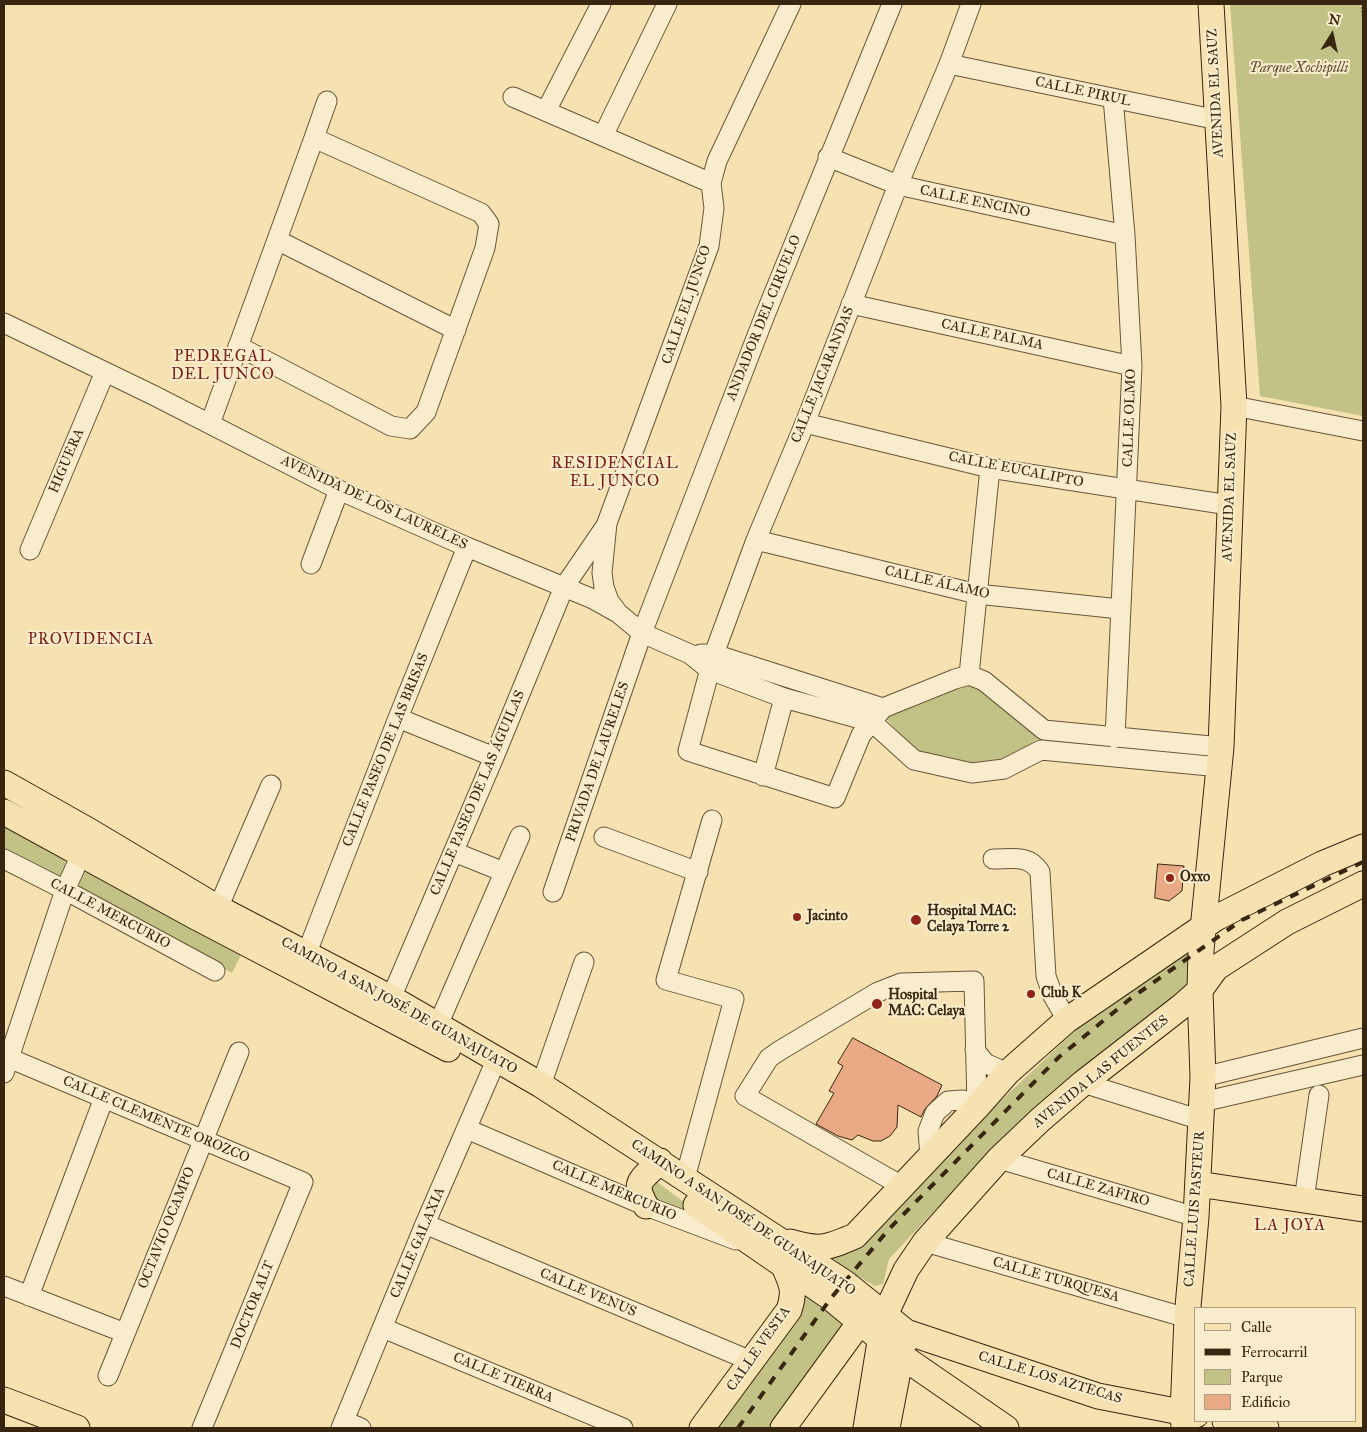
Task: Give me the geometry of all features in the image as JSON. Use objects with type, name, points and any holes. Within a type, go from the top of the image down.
[{"type":"main road","name":"AVENIDA EL SAUZ","points":[[1200,990],[1203,927],[1220,757],[1234,406],[1211,4]]},
{"type":"main road","name":"CAMINO A SAN JOSÉ DE GUANAJUATO","points":[[4,783],[91,832],[207,912]]},
{"type":"main road","name":"CAMINO A SAN JOSÉ DE GUANAJUATO","points":[[4,812],[82,855],[207,912],[495,1066],[541,1084],[655,1167],[686,1178],[770,1244],[782,1264],[831,1298],[860,1322],[882,1328]]},
{"type":"main road","points":[[770,1244],[811,1248],[830,1246],[855,1236],[1007,1073],[1067,1020],[1216,918],[1322,864],[1363,847]]},
{"type":"main road","name":"AVENIDA LAS FUENTES","points":[[866,1428],[882,1328],[906,1270],[925,1242],[1000,1159],[1040,1120],[1083,1083],[1200,990],[1216,968],[1287,922],[1363,884]]},
{"type":"main road","points":[[207,912],[210,919],[288,960],[296,963],[302,961],[306,954]]},
{"type":"main road","name":"CAMINO A SAN JOSÉ DE GUANAJUATO","points":[[306,954],[391,998],[438,1025],[495,1066],[655,1167],[770,1244],[845,1283],[882,1328],[997,1425]]},
{"type":"main road","name":"CALLE LUIS PASTEUR","points":[[1188,1419],[1187,1318],[1196,1217],[1203,1077],[1200,990]]},
{"type":"main road","points":[[646,1206],[640,1196],[638,1186],[641,1179],[655,1167]]},
{"type":"main road","points":[[1198,1184],[1363,1209]]},
{"type":"main road","name":"CALLE VESTA","points":[[702,1428],[789,1310],[794,1296],[791,1282],[782,1264]]},
{"type":"main road","points":[[888,1428],[903,1344],[906,1270]]},
{"type":"main road","points":[[783,1428],[860,1322]]},
{"type":"main road","name":"CALLE LOS AZTECAS","points":[[903,1344],[1188,1419]]},
{"type":"main road","points":[[4,1400],[77,1428]]},
{"type":"main road","points":[[1231,1422],[1266,1428]]},
{"type":"street","points":[[546,111],[601,4]]},
{"type":"street","points":[[603,136],[667,4]]},
{"type":"street","name":"CALLE EL JUNCO","points":[[564,587],[607,523],[708,246],[714,208],[711,183],[717,161],[791,4]]},
{"type":"street","name":"ANDADOR DEL CIRUELO","points":[[642,633],[764,315],[892,4]]},
{"type":"street","name":"CALLE JACARANDAS","points":[[763,776],[688,751],[712,662],[756,540],[898,185],[949,64],[971,4]]},
{"type":"street","name":"CALLE PIRUL","points":[[949,64],[1218,120]]},
{"type":"street","points":[[513,97],[711,183]]},
{"type":"street","name":"CALLE OLMO","points":[[1113,98],[1125,235],[1132,366],[1115,738]]},
{"type":"street","points":[[210,424],[326,101]]},
{"type":"street","points":[[238,346],[391,426],[410,429],[426,412],[456,330],[485,248],[490,224],[481,213],[314,138]]},
{"type":"street","name":"CALLE ENCINO","points":[[828,157],[898,185],[1125,235]]},
{"type":"street","points":[[277,240],[456,330]]},
{"type":"street","name":"CALLE PALMA","points":[[851,304],[1132,366]]},
{"type":"street","name":"AVENIDA DE LOS LAURELES","points":[[4,323],[210,424],[339,490],[467,547],[593,599],[618,613],[642,633],[712,662],[877,715],[914,760],[972,773],[1004,769],[1041,750],[1220,757]]},
{"type":"street","name":"HIGUERA","points":[[30,550],[105,372]]},
{"type":"street","points":[[1234,406],[1363,431]]},
{"type":"street","name":"CALLE EUCALIPTO","points":[[804,423],[990,468],[1229,506]]},
{"type":"street","points":[[969,675],[990,468]]},
{"type":"street","points":[[311,564],[339,490]]},
{"type":"street","name":"CALLE EL JUNCO","points":[[607,523],[602,573],[609,601],[618,613]]},
{"type":"street","name":"CALLE ÁLAMO","points":[[756,540],[977,594],[1120,609]]},
{"type":"street","name":"CALLE PASEO DE LAS BRISAS","points":[[306,954],[467,547]]},
{"type":"street","name":"CALLE PASEO DE LAS ÁGUILAS","points":[[391,998],[564,587]]},
{"type":"street","name":"PRIVADA DE LAURELES","points":[[553,892],[642,633]]},
{"type":"street","name":"AVENIDA DE LOS LAURELES","points":[[712,662],[784,698],[877,715]]},
{"type":"street","points":[[784,698],[763,776],[835,798],[861,735],[877,715],[955,678],[969,675],[984,681],[1044,730],[1115,738],[1220,757]]},
{"type":"street","points":[[398,718],[494,757]]},
{"type":"street","points":[[207,912],[271,785]]},
{"type":"street","points":[[686,1178],[734,999],[666,980],[712,820]]},
{"type":"street","points":[[6,1065],[65,890],[91,832]]},
{"type":"street","points":[[438,1025],[520,836]]},
{"type":"street","points":[[604,837],[698,872]]},
{"type":"street","points":[[454,852],[504,872]]},
{"type":"street","name":"CALLE MERCURIO","points":[[4,859],[215,971]]},
{"type":"street","points":[[993,860],[1029,860],[1035,864],[1040,872],[1046,976],[1053,996],[1067,1020]]},
{"type":"street","points":[[541,1084],[584,962]]},
{"type":"street","points":[[902,1186],[745,1096],[759,1071],[769,1058],[779,1050],[878,992],[901,983],[974,981],[977,1107]]},
{"type":"street","points":[[1203,1077],[1363,1038]]},
{"type":"street","points":[[975,1050],[985,1063],[1007,1073]]},
{"type":"street","name":"OCTAVIO OCAMPO","points":[[108,1376],[202,1139],[239,1052]]},
{"type":"street","name":"CALLE CLEMENTE OROZCO","points":[[6,1065],[104,1098],[303,1182]]},
{"type":"street","points":[[1083,1083],[1202,1111],[1363,1065]]},
{"type":"street","name":"CALLE GALAXIA","points":[[349,1426],[384,1328],[425,1224],[495,1066]]},
{"type":"street","points":[[1304,1200],[1319,1096]]},
{"type":"street","points":[[29,1296],[104,1098]]},
{"type":"street","name":"CALLE MERCURIO","points":[[467,1129],[646,1206],[770,1244]]},
{"type":"street","name":"CALLE ZAFIRO","points":[[1000,1159],[1196,1217]]},
{"type":"street","name":"DOCTOR ALT","points":[[202,1428],[303,1182]]},
{"type":"street","name":"CALLE VENUS","points":[[425,1224],[751,1361]]},
{"type":"street","name":"CALLE TURQUESA","points":[[925,1242],[1187,1318]]},
{"type":"street","points":[[4,1286],[124,1333]]},
{"type":"street","name":"CALLE TIERRA","points":[[384,1328],[623,1428]]},
{"type":"path","points":[[1362,4],[1363,16]]},
{"type":"green space","name":"Parque Xochipilli","points":[[1230,4],[1363,4],[1363,416],[1260,396]]},
{"type":"green space","points":[[971,681],[1005,707],[1039,738],[1011,757],[974,763],[950,762],[915,751],[884,716]]},
{"type":"green space","points":[[4,827],[62,858],[67,864],[64,874],[57,877],[4,852]]},
{"type":"green space","points":[[75,870],[89,871],[241,955],[232,973],[76,887]]},
{"type":"green space","points":[[1194,942],[1186,992],[1040,1107],[950,1194],[889,1259],[883,1284],[875,1286],[823,1256],[976,1124],[1077,1029]]},
{"type":"green space","points":[[657,1182],[716,1226],[653,1203],[651,1184]]},
{"type":"green space","points":[[809,1294],[849,1329],[771,1428],[712,1428],[796,1308]]},
{"type":"building","name":"Oxxo","points":[[1158,864],[1184,866],[1182,891],[1169,901],[1155,898]]},
{"type":"building","points":[[853,1038],[942,1085],[937,1096],[925,1109],[921,1117],[898,1105],[897,1127],[890,1136],[881,1141],[873,1141],[858,1135],[852,1140],[838,1136],[816,1124],[834,1093],[829,1091],[843,1066],[838,1063]]},
{"type":"railway","points":[[738,1428],[831,1298],[889,1229],[1059,1057],[1130,999],[1242,920],[1363,862]]},
{"type":"place","name":"Oxxo","points":[[1170,878]]},
{"type":"place","name":"Jacinto","points":[[797,917]]},
{"type":"place","name":"Hospital MAC: Celaya Torre 2","points":[[916,920]]},
{"type":"place","name":"Club K","points":[[1031,994]]},
{"type":"place","name":"Hospital MAC: Celaya","points":[[877,1004]]},
{"type":"district","name":"PEDREGAL DEL JUNCO","points":[[223,366]]},
{"type":"district","name":"RESIDENCIAL EL JUNCO","points":[[615,473]]},
{"type":"district","name":"PROVIDENCIA","points":[[91,640]]},
{"type":"district","name":"LA JOYA","points":[[1290,1226]]}]
